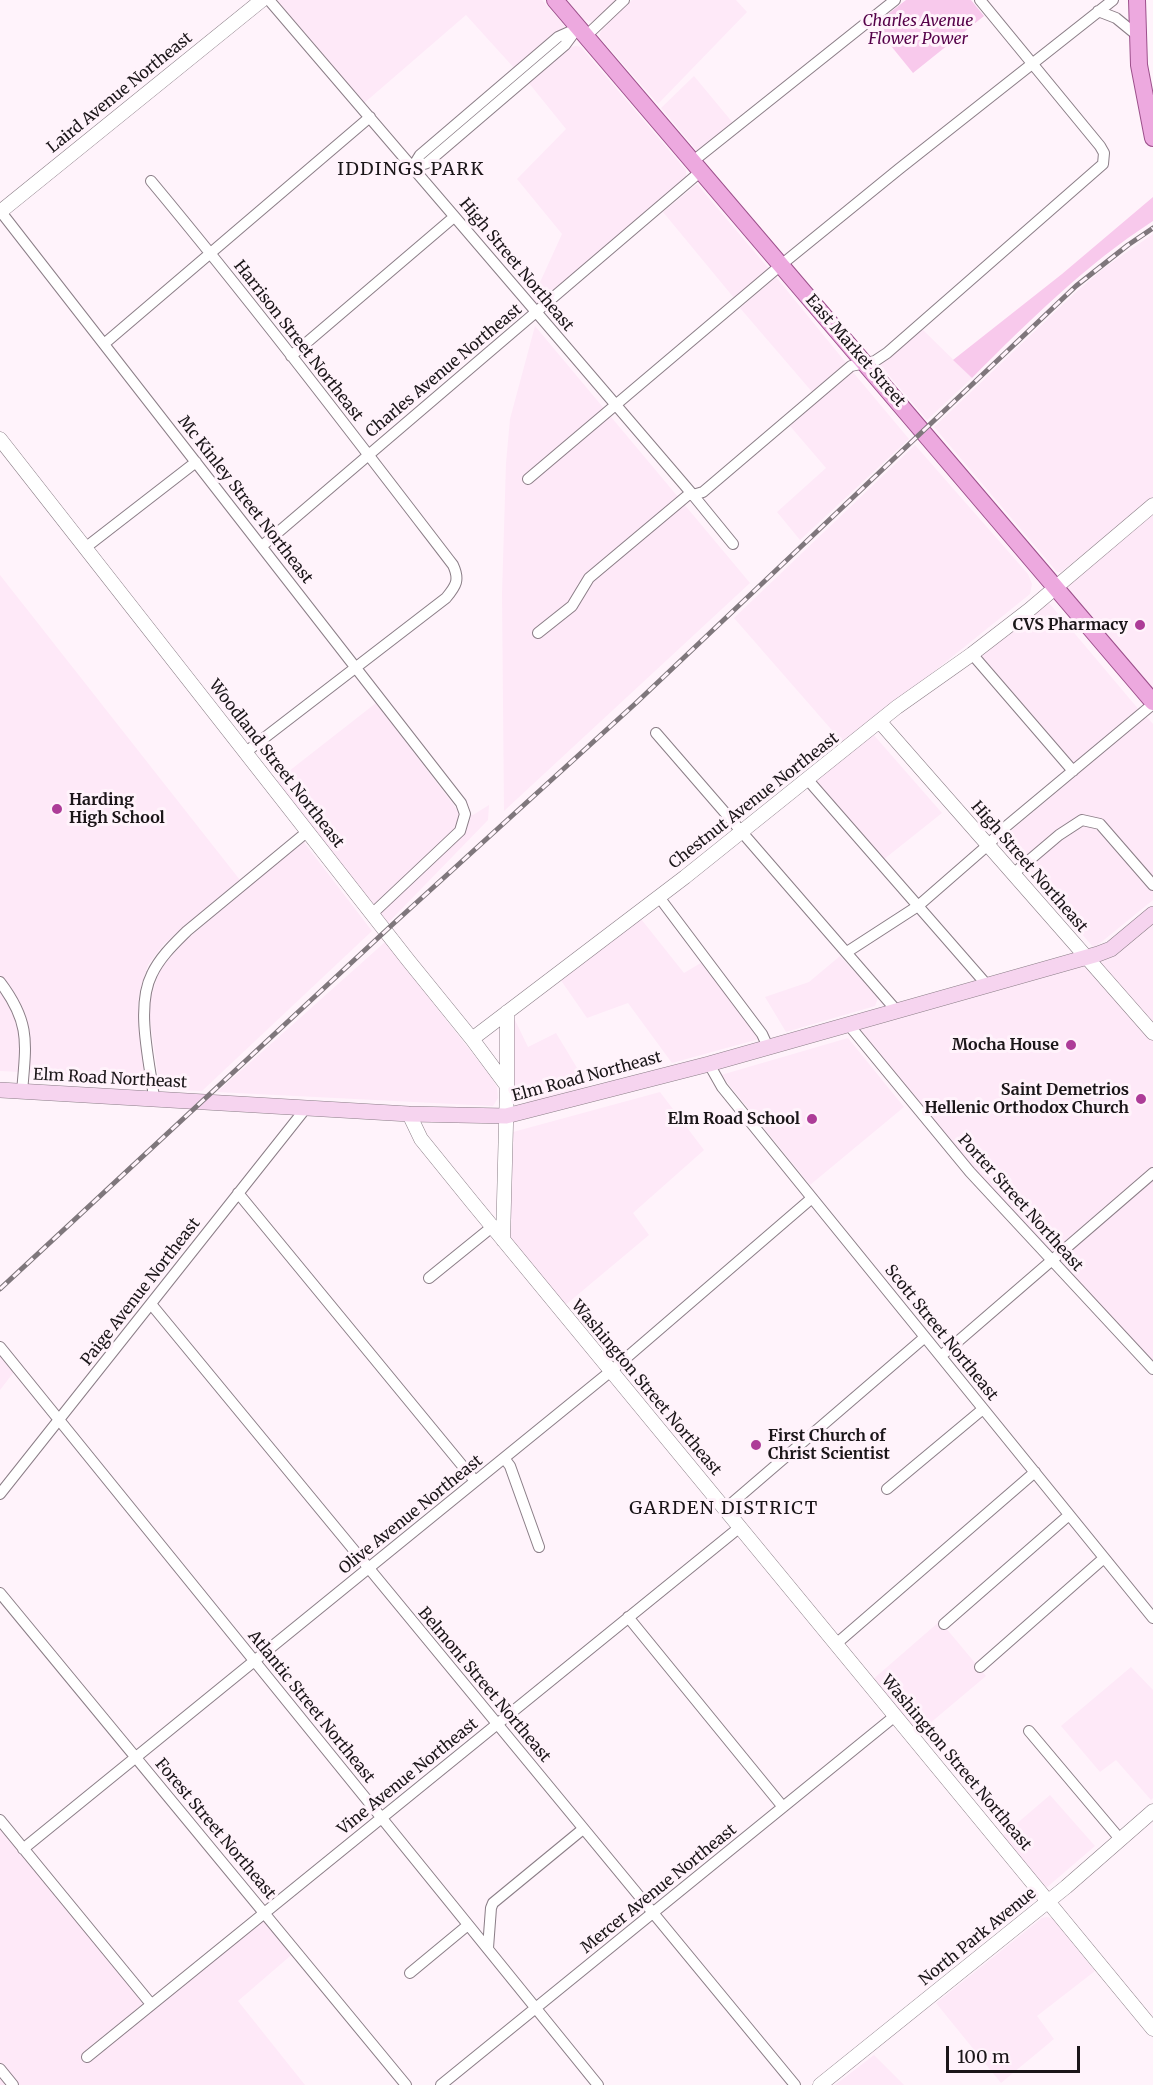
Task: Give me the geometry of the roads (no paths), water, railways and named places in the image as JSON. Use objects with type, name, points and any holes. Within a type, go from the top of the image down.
[{"type":"main road","name":"East Market Street","points":[[555,0],[1153,703]]},
{"type":"main road","points":[[1137,0],[1139,64],[1153,138]]},
{"type":"main road","name":"Elm Road Northeast","points":[[0,1090],[409,1114],[506,1116],[709,1064],[1111,950],[1153,914]]},
{"type":"street","name":"Laird Avenue Northeast","points":[[1,212],[262,0]]},
{"type":"street","name":"High Street Northeast","points":[[269,0],[733,544]]},
{"type":"street","points":[[412,168],[420,155],[549,44],[558,37],[582,32],[624,0]]},
{"type":"street","name":"Charles Avenue Northeast","points":[[262,546],[536,313],[696,167],[895,0]]},
{"type":"street","points":[[538,633],[573,606],[589,578],[688,495],[703,492],[851,366],[879,360],[1098,170],[1105,159],[1100,146],[980,0]]},
{"type":"street","points":[[528,479],[781,265],[1113,0]]},
{"type":"street","points":[[1098,11],[1116,18],[1138,36]]},
{"type":"street","points":[[104,344],[369,117]]},
{"type":"street","name":"Harrison Street Northeast","points":[[151,181],[211,253],[453,565],[458,580],[446,598],[356,667]]},
{"type":"street","name":"Mc Kinley Street Northeast","points":[[1,212],[464,808],[465,820],[460,831],[372,914]]},
{"type":"street","points":[[291,356],[454,217]]},
{"type":"street","name":"Woodland Street Northeast","points":[[0,440],[507,1086]]},
{"type":"street","points":[[85,548],[196,462]]},
{"type":"street","name":"Chestnut Avenue Northeast","points":[[472,1039],[659,897],[897,707],[972,654],[1153,505]]},
{"type":"street","points":[[972,654],[1073,771]]},
{"type":"street","points":[[246,752],[356,667]]},
{"type":"street","points":[[847,952],[918,906],[1003,829],[1153,703]]},
{"type":"street","name":"High Street Northeast","points":[[880,722],[1153,1033]]},
{"type":"street","points":[[656,733],[896,1010]]},
{"type":"street","points":[[808,780],[987,985]]},
{"type":"street","points":[[1013,874],[1059,835],[1082,820],[1101,824],[1153,885]]},
{"type":"street","points":[[154,1098],[144,1005],[152,972],[187,931],[308,831]]},
{"type":"street","points":[[659,897],[762,1034],[768,1047]]},
{"type":"street","points":[[0,982],[20,1016],[26,1034],[22,1092]]},
{"type":"street","points":[[503,1240],[507,1012]]},
{"type":"street","name":"Porter Street Northeast","points":[[848,1024],[970,1172],[1153,1369]]},
{"type":"street","name":"Scott Street Northeast","points":[[709,1064],[722,1087],[1153,1618]]},
{"type":"street","name":"Paige Avenue Northeast","points":[[0,1494],[306,1108]]},
{"type":"street","name":"Washington Street Northeast","points":[[409,1114],[421,1139],[492,1227],[1153,2029]]},
{"type":"street","points":[[941,1356],[1153,1173]]},
{"type":"street","points":[[238,1193],[475,1481]]},
{"type":"street","name":"Olive Avenue Northeast","points":[[24,1849],[611,1371],[812,1198]]},
{"type":"street","points":[[429,1278],[492,1227]]},
{"type":"street","name":"Belmont Street Northeast","points":[[151,1304],[795,2085]]},
{"type":"street","points":[[725,1509],[925,1337]]},
{"type":"street","name":"Atlantic Street Northeast","points":[[0,1347],[598,2085]]},
{"type":"street","points":[[887,1489],[983,1409]]},
{"type":"street","points":[[504,1458],[513,1474],[539,1547]]},
{"type":"street","points":[[836,1644],[1035,1472]]},
{"type":"street","points":[[944,1624],[1070,1515]]},
{"type":"street","name":"Vine Avenue Northeast","points":[[87,2057],[740,1527]]},
{"type":"street","points":[[980,1667],[1104,1558]]},
{"type":"street","name":"Forest Street Northeast","points":[[0,1593],[406,2085]]},
{"type":"street","points":[[628,1617],[783,1807]]},
{"type":"street","name":"Mercer Avenue Northeast","points":[[441,2085],[896,1716]]},
{"type":"street","points":[[1029,1731],[1120,1839]]},
{"type":"street","name":"North Park Avenue","points":[[820,2085],[1048,1901],[1153,1811]]},
{"type":"street","points":[[0,1820],[151,2004]]},
{"type":"street","points":[[488,1948],[493,1903],[583,1829]]},
{"type":"street","points":[[410,1972],[468,1925]]},
{"type":"street","points":[[0,2069],[13,2085]]},
{"type":"railway","points":[[0,1289],[393,924],[636,703],[1076,286],[1153,228]]},
{"type":"place","name":"CVS Pharmacy","points":[[1140,625]]},
{"type":"place","name":"Harding High School","points":[[57,809]]},
{"type":"place","name":"Mocha House","points":[[1071,1045]]},
{"type":"place","name":"Saint Demetrios Hellenic Orthodox Church","points":[[1141,1099]]},
{"type":"place","name":"Elm Road School","points":[[812,1119]]},
{"type":"place","name":"First Church of Christ Scientist","points":[[756,1445]]},
{"type":"district","name":"IDDINGS PARK","points":[[411,170]]},
{"type":"district","name":"GARDEN DISTRICT","points":[[724,1509]]},
{"type":"park label","name":"Charles Avenue Flower Power","points":[[918,30]]}]
